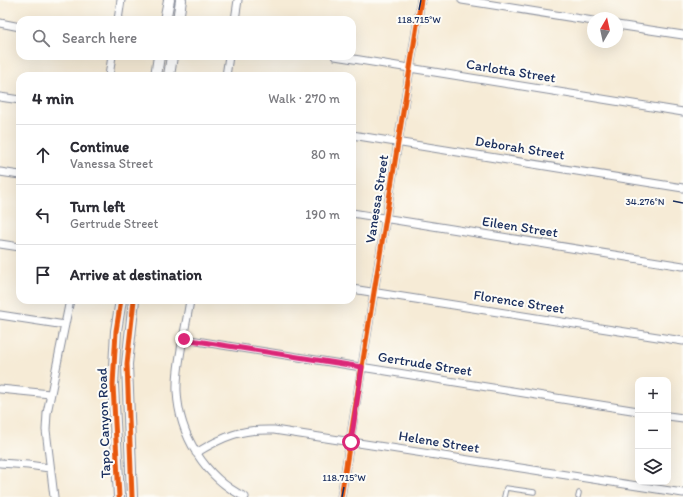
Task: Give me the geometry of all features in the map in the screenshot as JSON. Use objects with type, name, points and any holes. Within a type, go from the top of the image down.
[{"type":"main road","points":[[166,16],[169,0]]},
{"type":"main road","points":[[179,16],[181,0]]},
{"type":"main road","points":[[157,72],[159,60]]},
{"type":"main road","points":[[170,72],[171,60]]},
{"type":"main road","name":"Tapo Canyon Road","points":[[119,497],[113,385],[116,331],[120,304]]},
{"type":"main road","name":"Tapo Canyon Road","points":[[132,497],[127,364],[134,304]]},
{"type":"street","points":[[119,16],[121,0]]},
{"type":"street","points":[[236,16],[238,0]]},
{"type":"street","name":"Vanessa Street","points":[[341,497],[421,0]]},
{"type":"street","points":[[462,0],[587,20]]},
{"type":"street","points":[[0,24],[16,26]]},
{"type":"street","points":[[623,26],[683,35]]},
{"type":"street","name":"Carlotta Street","points":[[356,59],[683,112]]},
{"type":"street","points":[[109,72],[111,60]]},
{"type":"street","points":[[227,72],[228,60]]},
{"type":"street","points":[[0,97],[16,99]]},
{"type":"street","name":"Deborah Street","points":[[356,136],[683,188]]},
{"type":"street","points":[[0,172],[16,174]]},
{"type":"street","name":"Eileen Street","points":[[356,214],[683,266]]},
{"type":"street","points":[[0,244],[16,246]]},
{"type":"street","name":"Florence Street","points":[[356,290],[683,341]]},
{"type":"street","points":[[54,497],[49,468],[46,430],[50,394],[69,304]]},
{"type":"street","points":[[189,304],[178,380],[178,401],[186,430],[196,453],[217,478],[230,489],[245,497]]},
{"type":"street","points":[[0,315],[65,326]]},
{"type":"street","name":"Gertrude Street","points":[[184,339],[635,411]]},
{"type":"street","points":[[0,389],[50,394]]},
{"type":"street","points":[[671,416],[683,418]]},
{"type":"street","name":"Helene Street","points":[[196,453],[228,436],[255,429],[274,430],[664,493],[683,493]]},
{"type":"street","points":[[0,463],[49,468]]},
{"type":"lane","points":[[504,497],[506,488],[534,492]]},
{"type":"cycle path","points":[[341,497],[421,0]]},
{"type":"cycle path","points":[[119,497],[113,385],[116,331],[120,304]]},
{"type":"cycle path","points":[[132,497],[127,364],[134,304]]},
{"type":"route","points":[[184,339],[362,367],[351,442]]}]
